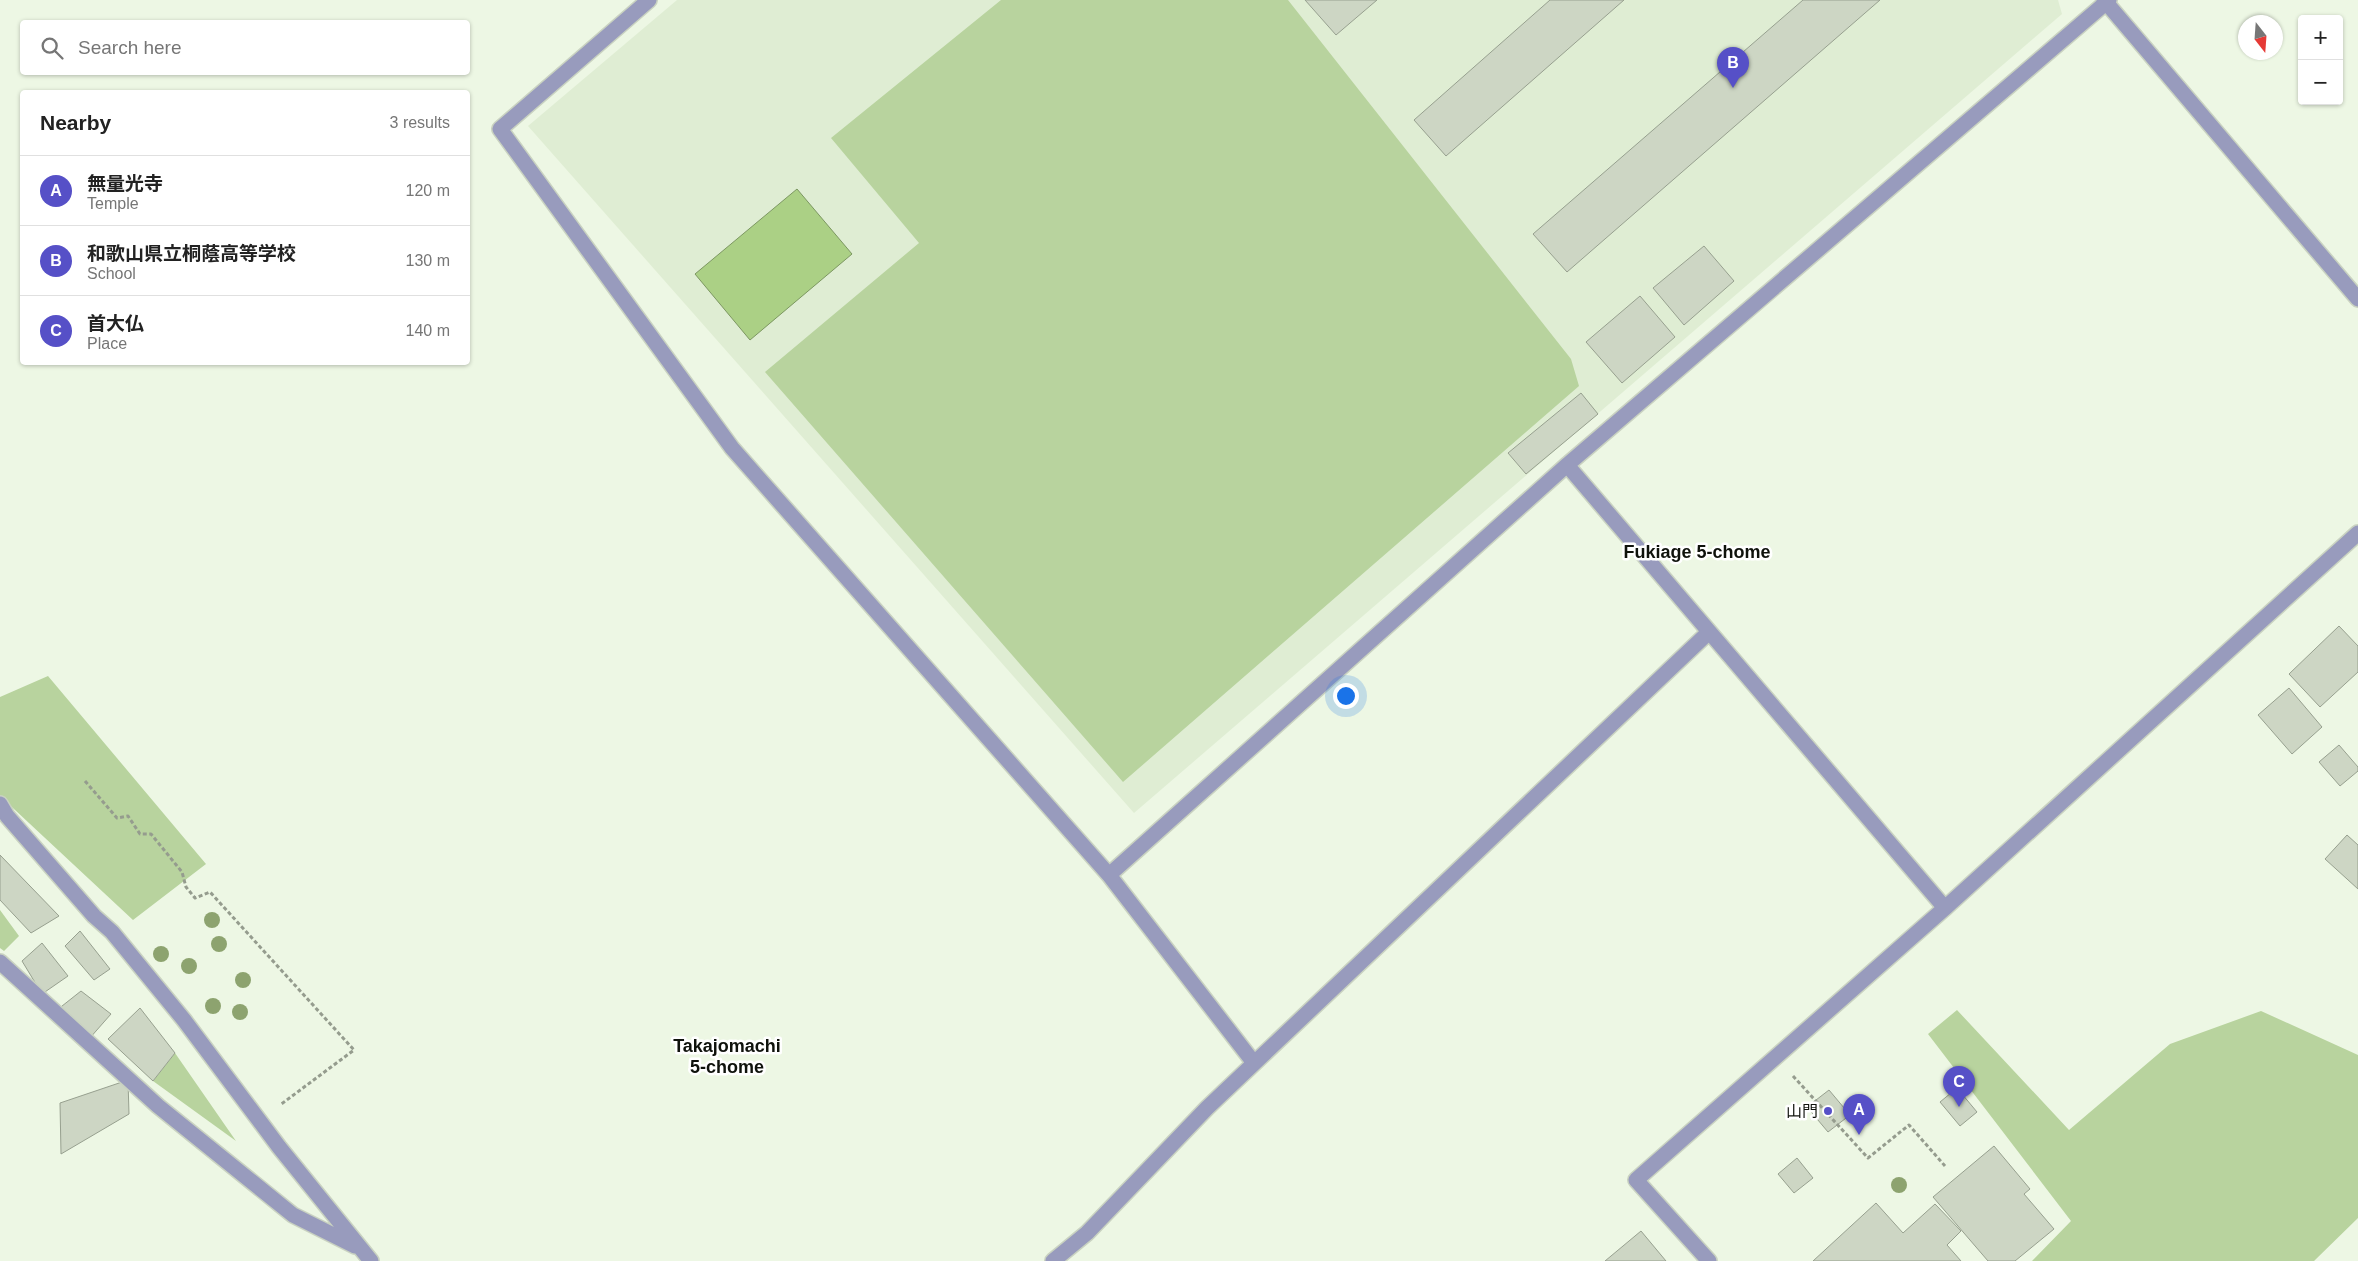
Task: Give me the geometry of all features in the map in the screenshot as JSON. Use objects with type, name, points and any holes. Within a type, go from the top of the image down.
[{"type":"street","points":[[649,0],[500,129],[732,448],[1108,875],[1254,1063]]},
{"type":"street","points":[[1108,875],[1567,465],[2106,1],[2358,299]]},
{"type":"street","points":[[1567,465],[1945,908]]},
{"type":"street","points":[[1709,1261],[1636,1180],[1945,908],[2358,533]]},
{"type":"street","points":[[1053,1261],[1087,1233],[1207,1108],[1709,632]]},
{"type":"street","points":[[0,804],[7,816],[94,916],[112,932],[184,1020],[259,1120],[371,1261]]},
{"type":"street","points":[[0,962],[158,1106],[294,1215],[359,1248]]},
{"type":"path","points":[[85,781],[117,818],[128,816],[140,834],[151,834],[182,872],[186,887],[195,898],[210,892],[354,1050],[259,1120]]},
{"type":"path","points":[[1803,1086],[1868,1158],[1909,1125],[1945,1166]]},
{"type":"shaded area","points":[[677,0],[2058,0],[2062,14],[1134,813],[528,126]]},
{"type":"shaded area","points":[[1001,0],[1288,0],[1571,359],[1579,386],[1123,782],[765,372],[919,243],[831,138]]},
{"type":"shaded area","points":[[797,189],[852,254],[750,340],[695,274]]},
{"type":"shaded area","points":[[48,676],[206,864],[133,920],[0,796],[0,697]]},
{"type":"shaded area","points":[[0,910],[19,936],[4,951],[0,948]]},
{"type":"shaded area","points":[[1957,1010],[2069,1130],[2170,1044],[2261,1011],[2358,1055],[2358,1218],[2314,1261],[2032,1261],[2071,1221],[1928,1034]]},
{"type":"shaded area","points":[[175,1053],[236,1141],[153,1081]]},
{"type":"building","points":[[1305,0],[1377,0],[1336,35]]},
{"type":"building","points":[[1550,0],[1624,0],[1446,156],[1414,120]]},
{"type":"building","points":[[1803,0],[1880,0],[1567,272],[1533,234]]},
{"type":"building","points":[[1704,246],[1734,281],[1684,325],[1653,288]]},
{"type":"building","points":[[1640,296],[1675,337],[1622,383],[1586,342]]},
{"type":"building","points":[[1581,393],[1598,414],[1526,474],[1508,453]]},
{"type":"building","points":[[2339,626],[2358,646],[2358,672],[2320,707],[2289,674]]},
{"type":"building","points":[[2289,688],[2322,727],[2292,754],[2258,715]]},
{"type":"building","points":[[2339,745],[2358,767],[2358,771],[2340,786],[2319,762]]},
{"type":"building","points":[[2347,835],[2358,845],[2358,889],[2325,859]]},
{"type":"building","points":[[0,855],[59,916],[31,933],[0,900]]},
{"type":"building","points":[[80,931],[110,969],[94,980],[65,946]]},
{"type":"building","points":[[42,943],[68,976],[42,994],[22,961]]},
{"type":"building","points":[[81,991],[111,1014],[89,1039],[57,1010]]},
{"type":"building","points":[[140,1008],[175,1053],[153,1081],[108,1039]]},
{"type":"building","points":[[128,1080],[129,1114],[61,1154],[60,1103]]},
{"type":"building","points":[[1957,1088],[1977,1112],[1960,1126],[1940,1102]]},
{"type":"building","name":"山門","points":[[1829,1090],[1850,1115],[1828,1132],[1807,1107]]},
{"type":"building","points":[[1994,1146],[2030,1189],[2024,1194],[2054,1229],[2015,1261],[1988,1261],[1933,1197]]},
{"type":"building","points":[[1797,1158],[1813,1178],[1794,1193],[1778,1174]]},
{"type":"building","points":[[1876,1203],[1903,1233],[1935,1204],[1961,1231],[1947,1245],[1961,1261],[1813,1261]]},
{"type":"building","points":[[1641,1231],[1666,1261],[1605,1261]]},
{"type":"place","name":"和歌山県立桐蔭高等学校","points":[[1733,88]]},
{"type":"place","name":"首大仏","points":[[1959,1107]]},
{"type":"place","name":"山門","points":[[1828,1111]]},
{"type":"place","name":"無量光寺","points":[[1859,1135]]},
{"type":"district","name":"Fukiage 5-chome","points":[[1697,552]]},
{"type":"district","name":"Takajomachi 5-chome","points":[[727,1056]]}]
